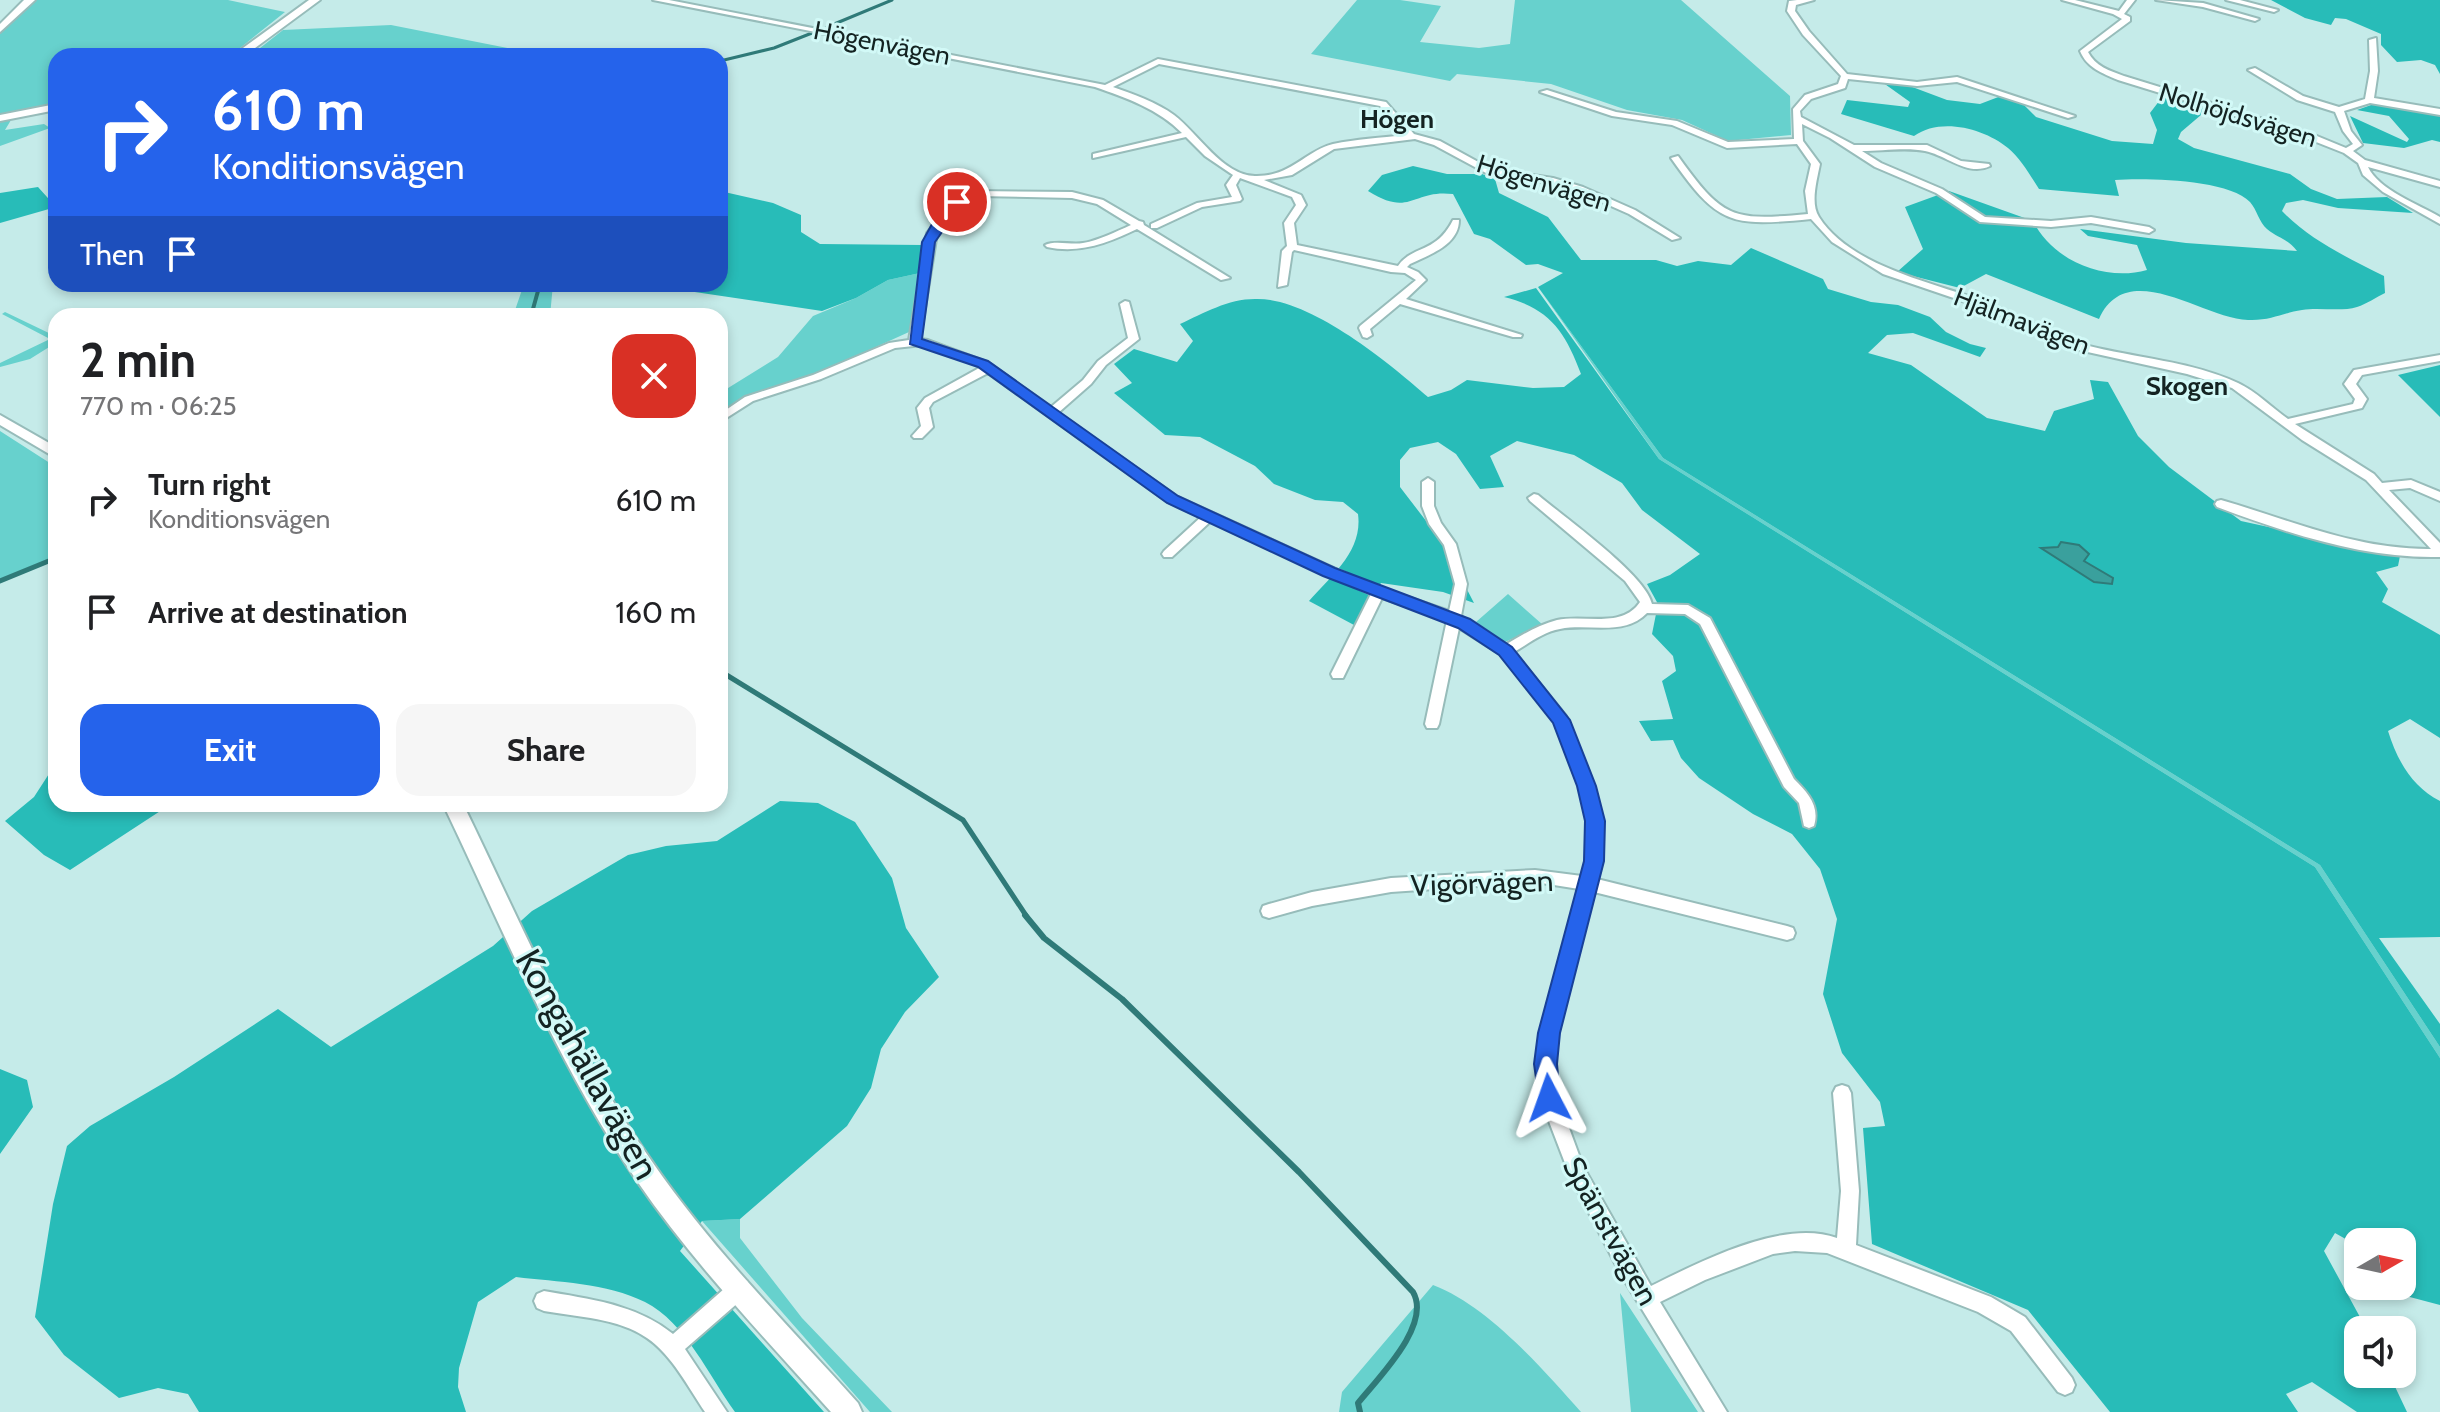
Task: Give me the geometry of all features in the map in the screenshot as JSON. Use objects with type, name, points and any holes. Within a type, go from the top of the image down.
[{"type":"street","points":[[0,29],[30,0]]},
{"type":"street","points":[[248,48],[315,0]]},
{"type":"street","name":"Högenvägen","points":[[657,0],[1107,87],[1157,109],[1189,134],[1208,154],[1238,175],[1285,190],[1301,201],[1289,222],[1292,247],[1287,251],[1282,285]]},
{"type":"street","points":[[1810,0],[1792,3],[1791,11],[1806,33],[1845,76],[1917,84],[1957,79],[2071,116]]},
{"type":"street","points":[[2066,0],[2121,13]]},
{"type":"street","name":"Nolhöjdsvägen","points":[[2131,0],[2121,13],[2127,19],[2125,23],[2084,51],[2087,60],[2129,80],[2309,136],[2347,151],[2362,162],[2366,173],[2386,190],[2440,221]]},
{"type":"street","points":[[2160,0],[2203,5],[2255,19]]},
{"type":"street","points":[[2230,0],[2274,10]]},
{"type":"street","points":[[2369,100],[2375,78],[2371,64],[2373,40]]},
{"type":"street","name":"Högenvägen","points":[[1107,87],[1158,61],[1383,104],[1411,136]]},
{"type":"street","points":[[2252,70],[2300,98],[2339,110],[2369,100],[2440,112]]},
{"type":"street","points":[[1675,158],[1712,206],[1725,216],[1751,221],[1813,216],[1810,191],[1816,164],[1799,141],[1796,111],[1801,101],[1838,89],[1846,80],[1845,76]]},
{"type":"street","points":[[1544,92],[1615,114],[1674,123],[1727,145],[1799,141]]},
{"type":"street","points":[[0,118],[48,109]]},
{"type":"street","points":[[2339,110],[2347,131],[2358,145],[2347,151]]},
{"type":"street","points":[[1798,119],[1878,165],[1939,191],[1983,220],[2018,224],[2091,220],[2149,230]]},
{"type":"street","points":[[1096,156],[1189,134]]},
{"type":"street","name":"Högenvägen","points":[[1252,181],[1289,173],[1332,147],[1411,136],[1437,143],[1498,174],[1553,181],[1580,189],[1632,212],[1675,238]]},
{"type":"street","points":[[1852,148],[1927,148],[1959,163],[1986,166]]},
{"type":"street","points":[[2362,162],[2440,184]]},
{"type":"street","points":[[1154,226],[1200,205],[1236,200],[1231,185],[1238,175]]},
{"type":"street","points":[[728,413],[749,399],[817,377],[893,345],[914,341],[928,242],[947,211],[966,196],[997,192],[1072,195],[1100,202],[1225,278]]},
{"type":"street","name":"Hjälmavägen","points":[[1813,216],[1835,240],[1887,272],[1971,299],[2078,347],[2218,378],[2254,397],[2285,423],[2381,487],[2440,552]]},
{"type":"street","points":[[1402,268],[1406,262],[1446,241],[1452,235],[1456,222]]},
{"type":"street","points":[[1050,245],[1074,249],[1140,224]]},
{"type":"street","points":[[1292,247],[1391,269],[1402,268],[1421,280],[1401,301],[1364,328],[1367,335]]},
{"type":"street","points":[[1401,301],[1517,335]]},
{"type":"street","points":[[1050,414],[1087,382],[1102,363],[1134,339],[1125,304]]},
{"type":"street","name":"Spänstvägen","points":[[914,341],[924,342],[988,368],[1137,477],[1208,517],[1379,592],[1452,617],[1505,651],[1561,720],[1573,745],[1595,821],[1594,861],[1549,1033],[1545,1064],[1549,1098],[1576,1170],[1646,1299],[1717,1412]]},
{"type":"street","points":[[2285,423],[2358,406],[2361,399],[2350,384],[2358,372],[2440,358]]},
{"type":"street","points":[[918,436],[927,427],[923,408],[929,400],[988,368]]},
{"type":"street","points":[[0,419],[48,448]]},
{"type":"street","points":[[1428,482],[1428,506],[1435,524],[1450,544],[1458,566],[1460,599],[1452,617],[1432,724]]},
{"type":"street","points":[[2381,487],[2411,484],[2440,497]]},
{"type":"street","points":[[1505,651],[1551,627],[1633,621],[1647,602],[1630,578],[1534,498]]},
{"type":"street","name":"Hjälmavägen","points":[[2221,504],[2261,520],[2390,550],[2440,552]]},
{"type":"street","points":[[1168,554],[1208,517]]},
{"type":"street","points":[[1338,674],[1379,592]]},
{"type":"street","points":[[1644,608],[1688,610],[1705,621],[1789,783],[1806,801],[1809,822]]},
{"type":"street","name":"Kongahällavägen","points":[[457,812],[550,1008],[611,1120],[645,1173],[740,1288],[849,1412]]},
{"type":"street","name":"Vigörvägen","points":[[1269,911],[1354,891],[1436,881],[1535,876],[1589,884],[1787,933]]},
{"type":"street","points":[[1842,1093],[1850,1191],[1846,1250]]},
{"type":"street","points":[[1646,1299],[1700,1272],[1773,1245],[1795,1242],[1827,1244],[1984,1304],[2018,1324],[2065,1385]]},
{"type":"street","points":[[671,1348],[740,1288]]},
{"type":"street","points":[[544,1301],[634,1322],[664,1339],[717,1412]]},
{"type":"shaded area","points":[[32,0],[228,0],[285,12],[240,48],[48,48],[48,105],[0,114],[0,31]]},
{"type":"shaded area","points":[[1357,0],[1400,0],[1441,6],[1420,42],[1479,48],[1510,44],[1515,0],[1681,0],[1790,96],[1791,135],[1728,141],[1682,120],[1627,110],[1551,84],[1457,74],[1450,81],[1311,54]]},
{"type":"shaded area","points":[[2271,0],[2440,0],[2440,74],[2435,65],[2421,60],[2397,62],[2381,45],[2381,34],[2346,19],[2335,18],[2331,25],[2305,18]]},
{"type":"shaded area","points":[[391,25],[507,48],[260,48],[283,30]]},
{"type":"shaded area","points":[[1882,82],[1907,85],[1947,100],[1980,104],[2001,96],[2023,104],[2036,117],[2112,141],[2153,144],[2157,130],[2150,113],[2163,96],[2208,109],[2181,132],[2178,139],[2194,148],[2290,174],[2311,189],[2337,199],[2387,197],[2413,213],[2338,208],[2303,200],[2286,203],[2282,211],[2305,231],[2384,276],[2385,293],[2351,308],[2309,309],[2248,320],[2147,291],[2128,292],[2112,301],[2099,319],[1986,274],[1960,288],[1897,272],[1923,249],[1905,207],[1949,191],[2033,221],[2053,247],[2067,257],[2082,265],[2114,273],[2147,270],[2137,245],[2088,236],[2080,229],[2186,243],[2297,251],[2264,226],[2250,202],[2224,189],[2206,184],[2146,179],[2115,180],[2119,196],[2039,189],[2013,152],[1975,130],[1936,127],[1914,136],[1841,114],[1847,100],[1908,107],[1910,102]]},
{"type":"shaded area","points":[[2374,104],[2440,115],[2440,142],[2432,140],[2404,148],[2363,143],[2350,116],[2407,142],[2409,139],[2389,116],[2357,110]]},
{"type":"shaded area","points":[[11,120],[5,130],[44,124],[48,129],[0,146],[0,122]]},
{"type":"shaded area","points":[[1413,166],[1447,174],[1482,174],[1495,179],[1499,193],[1548,217],[1581,260],[1656,260],[1677,266],[1698,261],[1731,265],[1751,248],[1823,279],[1828,289],[1871,302],[1898,305],[1930,317],[1946,332],[1986,348],[1980,357],[1913,333],[1887,335],[1868,353],[1911,365],[1987,418],[2045,431],[2054,411],[2094,399],[2090,380],[2108,382],[2138,436],[2169,467],[2241,521],[2400,556],[2398,566],[2376,572],[2388,589],[2382,602],[2440,635],[2440,738],[2410,719],[2388,731],[2407,772],[2421,788],[2440,801],[2440,937],[2379,938],[2440,1024],[2440,1047],[2320,865],[1663,458],[1538,287],[1563,273],[1538,264],[1526,265],[1490,239],[1474,234],[1453,194],[1394,202],[1368,191],[1382,175]]},
{"type":"shaded area","points":[[38,187],[48,198],[48,209],[0,223],[0,193]]},
{"type":"shaded area","points":[[728,193],[773,203],[801,215],[801,232],[820,244],[922,245],[920,273],[888,280],[856,298],[822,311],[695,292],[728,292]]},
{"type":"shaded area","points":[[920,273],[909,332],[823,371],[746,398],[728,408],[728,388],[778,357],[813,316],[888,280]]},
{"type":"shaded area","points":[[1538,287],[1663,458],[2320,865],[2440,1047],[2440,1058],[2315,867],[1659,459]]},
{"type":"shaded area","points":[[1536,288],[1659,459],[2315,867],[2440,1058],[2440,1305],[2416,1299],[2416,1228],[2344,1228],[2344,1238],[2335,1233],[2324,1251],[2344,1288],[2344,1300],[2351,1300],[2359,1316],[2344,1316],[2344,1388],[2396,1388],[2407,1412],[2357,1412],[2312,1382],[2286,1394],[2298,1412],[2110,1412],[2028,1310],[1872,1244],[1863,1128],[1885,1126],[1880,1102],[1842,1053],[1823,994],[1837,919],[1820,869],[1792,834],[1753,814],[1699,778],[1681,758],[1673,740],[1651,741],[1639,721],[1673,719],[1662,681],[1676,671],[1673,656],[1652,634],[1658,604],[1647,584],[1670,575],[1700,554],[1642,510],[1622,483],[1574,455],[1517,441],[1490,456],[1504,487],[1480,489],[1456,454],[1438,442],[1410,448],[1400,460],[1400,487],[1443,543],[1474,603],[1443,592],[1381,583],[1354,625],[1309,601],[1351,551],[1356,540],[1358,514],[1343,502],[1315,500],[1274,484],[1255,466],[1200,437],[1165,435],[1114,393],[1132,383],[1114,364],[1134,349],[1177,362],[1193,341],[1180,324],[1226,304],[1255,299],[1276,301],[1323,320],[1370,350],[1428,397],[1451,390],[1467,380],[1533,388],[1564,387],[1581,374],[1569,345],[1544,315],[1504,297]]},
{"type":"shaded area","points":[[521,292],[552,292],[551,308],[516,308]]},
{"type":"shaded area","points":[[5,312],[48,333],[48,338],[2,314]]},
{"type":"shaded area","points":[[48,340],[48,348],[30,359],[0,367],[0,363]]},
{"type":"shaded area","points":[[2440,365],[2440,417],[2398,375]]},
{"type":"shaded area","points":[[0,431],[48,462],[48,559],[0,579]]},
{"type":"shaded area","points":[[2061,542],[2079,545],[2089,554],[2084,561],[2113,578],[2112,584],[2094,582],[2041,548],[2058,547]]},
{"type":"shaded area","points":[[1508,594],[1543,625],[1505,642],[1476,622]]},
{"type":"shaded area","points":[[48,775],[48,812],[159,812],[70,870],[44,855],[5,821],[34,797]]},
{"type":"shaded area","points":[[780,801],[818,803],[855,822],[892,878],[906,928],[939,977],[905,1012],[881,1049],[871,1088],[847,1126],[740,1219],[702,1221],[680,1251],[824,1412],[735,1412],[696,1351],[660,1311],[615,1291],[565,1282],[516,1277],[478,1302],[459,1368],[458,1387],[466,1412],[199,1412],[188,1394],[158,1388],[119,1398],[64,1355],[35,1317],[53,1204],[67,1146],[90,1126],[174,1077],[278,1009],[331,1047],[493,946],[532,911],[628,855],[666,846],[717,841]]},
{"type":"shaded area","points":[[0,1069],[27,1080],[33,1107],[0,1154]]},
{"type":"shaded area","points":[[740,1219],[740,1238],[802,1318],[892,1412],[870,1412],[702,1221]]},
{"type":"shaded area","points":[[1433,1285],[1454,1295],[1494,1323],[1532,1358],[1581,1412],[1339,1412],[1342,1392]]},
{"type":"shaded area","points":[[1620,1293],[1698,1412],[1631,1412]]},
{"type":"waterway","points":[[827,27],[892,0]]},
{"type":"waterway","points":[[728,59],[774,48],[812,33]]},
{"type":"waterway","points":[[533,308],[538,292]]},
{"type":"waterway","points":[[0,581],[48,561]]},
{"type":"waterway","points":[[728,676],[963,820],[1027,917]]},
{"type":"waterway","points":[[1025,915],[1044,938],[1122,999],[1299,1172],[1413,1292],[1417,1305],[1409,1335],[1389,1366],[1358,1403],[1360,1412]]},
{"type":"district","name":"Högen","points":[[1397,119]]},
{"type":"district","name":"Skogen","points":[[2187,386]]},
{"type":"route","points":[[957,202],[936,226],[928,242],[919,327],[914,341],[983,364],[1137,477],[1172,499],[1329,572],[1464,623],[1505,651],[1561,720],[1587,786],[1595,821],[1594,861],[1549,1033],[1545,1064],[1549,1098]]}]
